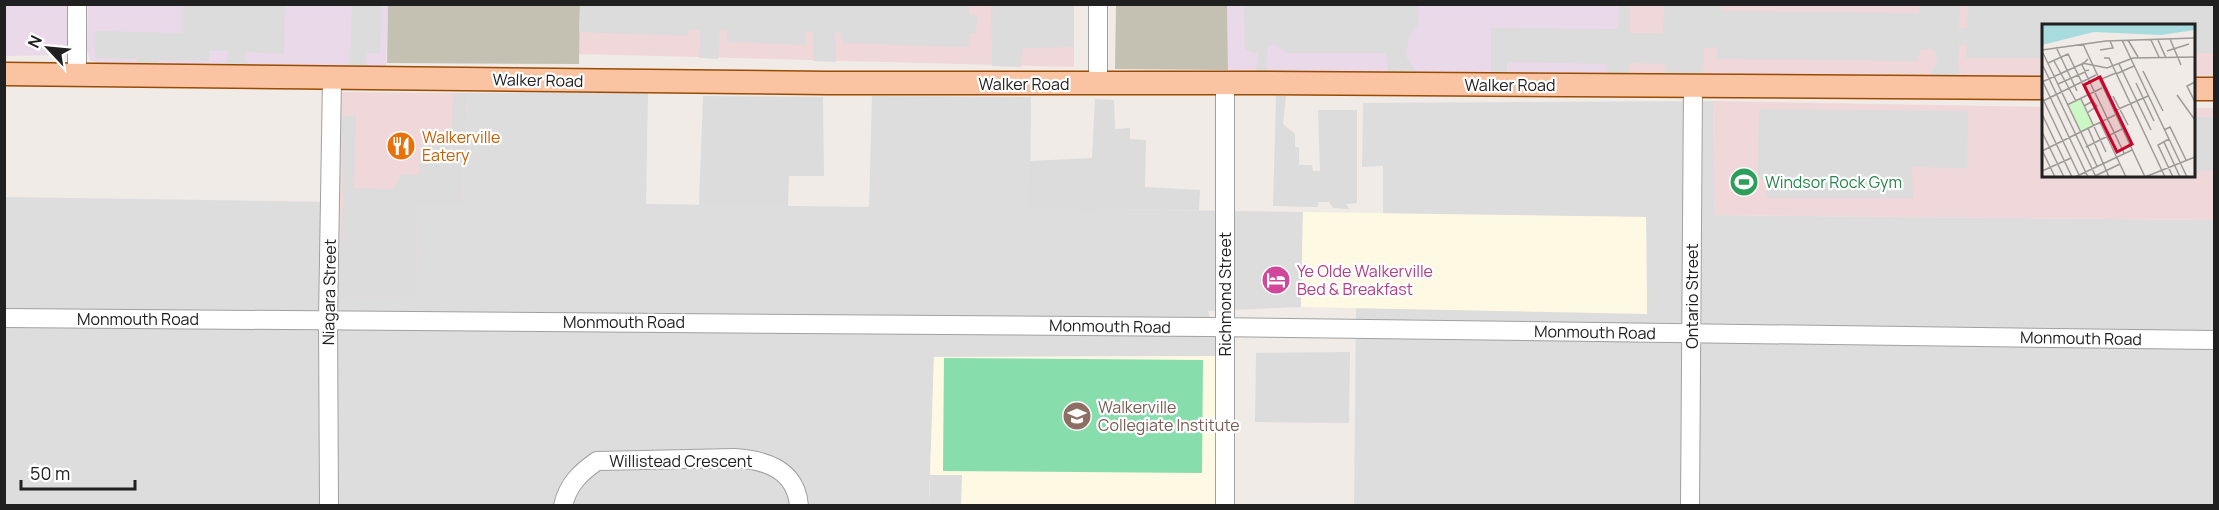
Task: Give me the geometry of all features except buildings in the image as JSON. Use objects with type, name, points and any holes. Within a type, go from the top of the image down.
[{"type":"main road","name":"Walker Road","points":[[4,74],[816,83],[2042,88]]},
{"type":"main road","points":[[2195,88],[2214,89]]},
{"type":"street","points":[[77,4],[77,75]]},
{"type":"street","points":[[1098,4],[1098,84]]},
{"type":"street","name":"Niagara Street","points":[[329,506],[328,320],[332,78]]},
{"type":"street","name":"Richmond Street","points":[[1225,83],[1225,506]]},
{"type":"street","name":"Ontario Street","points":[[1690,506],[1693,86]]},
{"type":"street","name":"Monmouth Road","points":[[4,318],[1225,327],[2214,340]]},
{"type":"street","name":"Willistead Crescent","points":[[563,506],[570,485],[582,471],[597,461],[735,458],[757,460],[778,468],[791,482],[799,506]]},
{"type":"shaded area","points":[[580,4],[969,4],[969,15],[977,16],[976,33],[970,34],[968,47],[842,43],[842,33],[835,32],[836,62],[813,61],[813,32],[805,31],[805,45],[727,42],[727,30],[720,30],[718,59],[699,58],[700,30],[689,29],[688,36],[579,32]]},
{"type":"shaded area","points":[[1619,4],[1630,5],[1630,33],[1663,33],[1664,5],[1720,5],[1721,11],[1919,13],[1920,5],[1960,5],[1959,28],[1967,28],[1968,5],[2214,4],[2214,53],[2195,53],[2195,24],[2042,24],[2042,58],[1966,58],[1967,45],[1959,45],[1960,77],[1928,77],[1937,62],[1936,52],[1929,49],[1920,50],[1918,61],[1716,59],[1717,48],[1712,47],[1704,49],[1703,77],[1663,77],[1666,64],[1630,63],[1629,77],[1607,76],[1606,64],[1507,62],[1507,75],[1491,75],[1491,28],[1618,29]]},
{"type":"shaded area","points":[[4,5],[68,5],[67,55],[5,56]]},
{"type":"shaded area","points":[[88,5],[388,5],[386,67],[98,63],[90,60],[87,50]]},
{"type":"shaded area","points":[[183,5],[285,5],[284,54],[245,52],[245,60],[251,66],[224,65],[229,51],[209,51],[209,61],[158,60],[159,64],[137,64],[137,59],[95,58],[94,31],[182,33]]},
{"type":"shaded area","points":[[352,5],[382,5],[380,53],[367,53],[366,61],[369,67],[350,67]]},
{"type":"shaded area","points":[[388,5],[580,5],[579,64],[387,63]]},
{"type":"shaded area","points":[[580,5],[1074,5],[1074,67],[579,54]]},
{"type":"shaded area","points":[[991,5],[1074,5],[1074,47],[1023,48],[1021,67],[992,66]]},
{"type":"shaded area","points":[[1116,5],[1227,5],[1228,70],[1115,69]]},
{"type":"shaded area","points":[[1227,5],[1630,5],[1629,77],[1228,70]]},
{"type":"shaded area","points":[[1244,5],[1418,5],[1419,23],[1409,35],[1406,56],[1417,73],[1386,73],[1388,67],[1386,53],[1287,53],[1274,44],[1268,46],[1267,71],[1256,71],[1258,54],[1245,49]]},
{"type":"shaded area","points":[[1630,5],[2214,5],[2214,76],[2195,77],[2195,24],[2042,24],[2042,78],[1629,77]]},
{"type":"shaded area","points":[[331,92],[467,93],[462,203],[416,203],[417,296],[329,297]]},
{"type":"shaded area","points":[[453,93],[467,93],[462,203],[416,203],[417,296],[337,297],[343,203],[342,117],[356,115],[354,188],[393,189],[402,174],[419,175],[421,145],[438,146],[452,133]]},
{"type":"shaded area","points":[[467,93],[648,93],[646,204],[869,207],[872,96],[1031,97],[1030,208],[1303,212],[1301,307],[1208,311],[1222,356],[934,357],[929,505],[5,506],[5,197],[331,202],[416,296],[416,203],[462,203]]},
{"type":"shaded area","points":[[703,96],[823,97],[824,176],[789,176],[788,206],[699,205]]},
{"type":"shaded area","points":[[1276,96],[1286,96],[1283,124],[1295,134],[1295,147],[1299,147],[1299,165],[1312,165],[1313,171],[1320,171],[1318,110],[1357,110],[1357,203],[1346,204],[1349,209],[1333,208],[1329,202],[1318,202],[1318,207],[1273,206]]},
{"type":"shaded area","points":[[1095,99],[1114,100],[1115,129],[1130,128],[1130,139],[1146,140],[1145,187],[1200,190],[1199,210],[1029,209],[1030,161],[1092,158]]},
{"type":"shaded area","points":[[1713,101],[1715,215],[2214,220],[2214,505],[1354,506],[1356,308],[1647,313],[1646,217],[1383,214],[1383,166],[1362,167],[1363,103]]},
{"type":"shaded area","points":[[1713,101],[2042,107],[2042,177],[2195,177],[2195,108],[2214,108],[2214,220],[1715,215]]},
{"type":"shaded area","points":[[1759,109],[1968,111],[1967,168],[1912,167],[1913,198],[1766,198],[1767,178],[1758,177]]},
{"type":"shaded area","points":[[2195,117],[2214,117],[2214,171],[2195,170]]},
{"type":"shaded area","points":[[1303,212],[1646,217],[1647,314],[1301,307]]},
{"type":"shaded area","points":[[1350,352],[1349,423],[1255,422],[1256,353]]},
{"type":"shaded area","name":"Walkerville Collegiate Institute","points":[[1222,356],[1220,505],[929,506],[934,357]]},
{"type":"shaded area","points":[[930,475],[962,475],[961,505],[929,505]]},
{"type":"green space","name":"Walkerville Collegiate Institute","points":[[944,358],[1203,360],[1202,473],[943,471]]},
{"type":"place","name":"Walkerville Eatery","points":[[401,146]]},
{"type":"place","name":"Windsor Rock Gym","points":[[1744,182]]},
{"type":"place","name":"Ye Olde Walkerville Bed & Breakfast","points":[[1276,280]]},
{"type":"place","name":"Walkerville Collegiate Institute","points":[[1077,416]]}]
